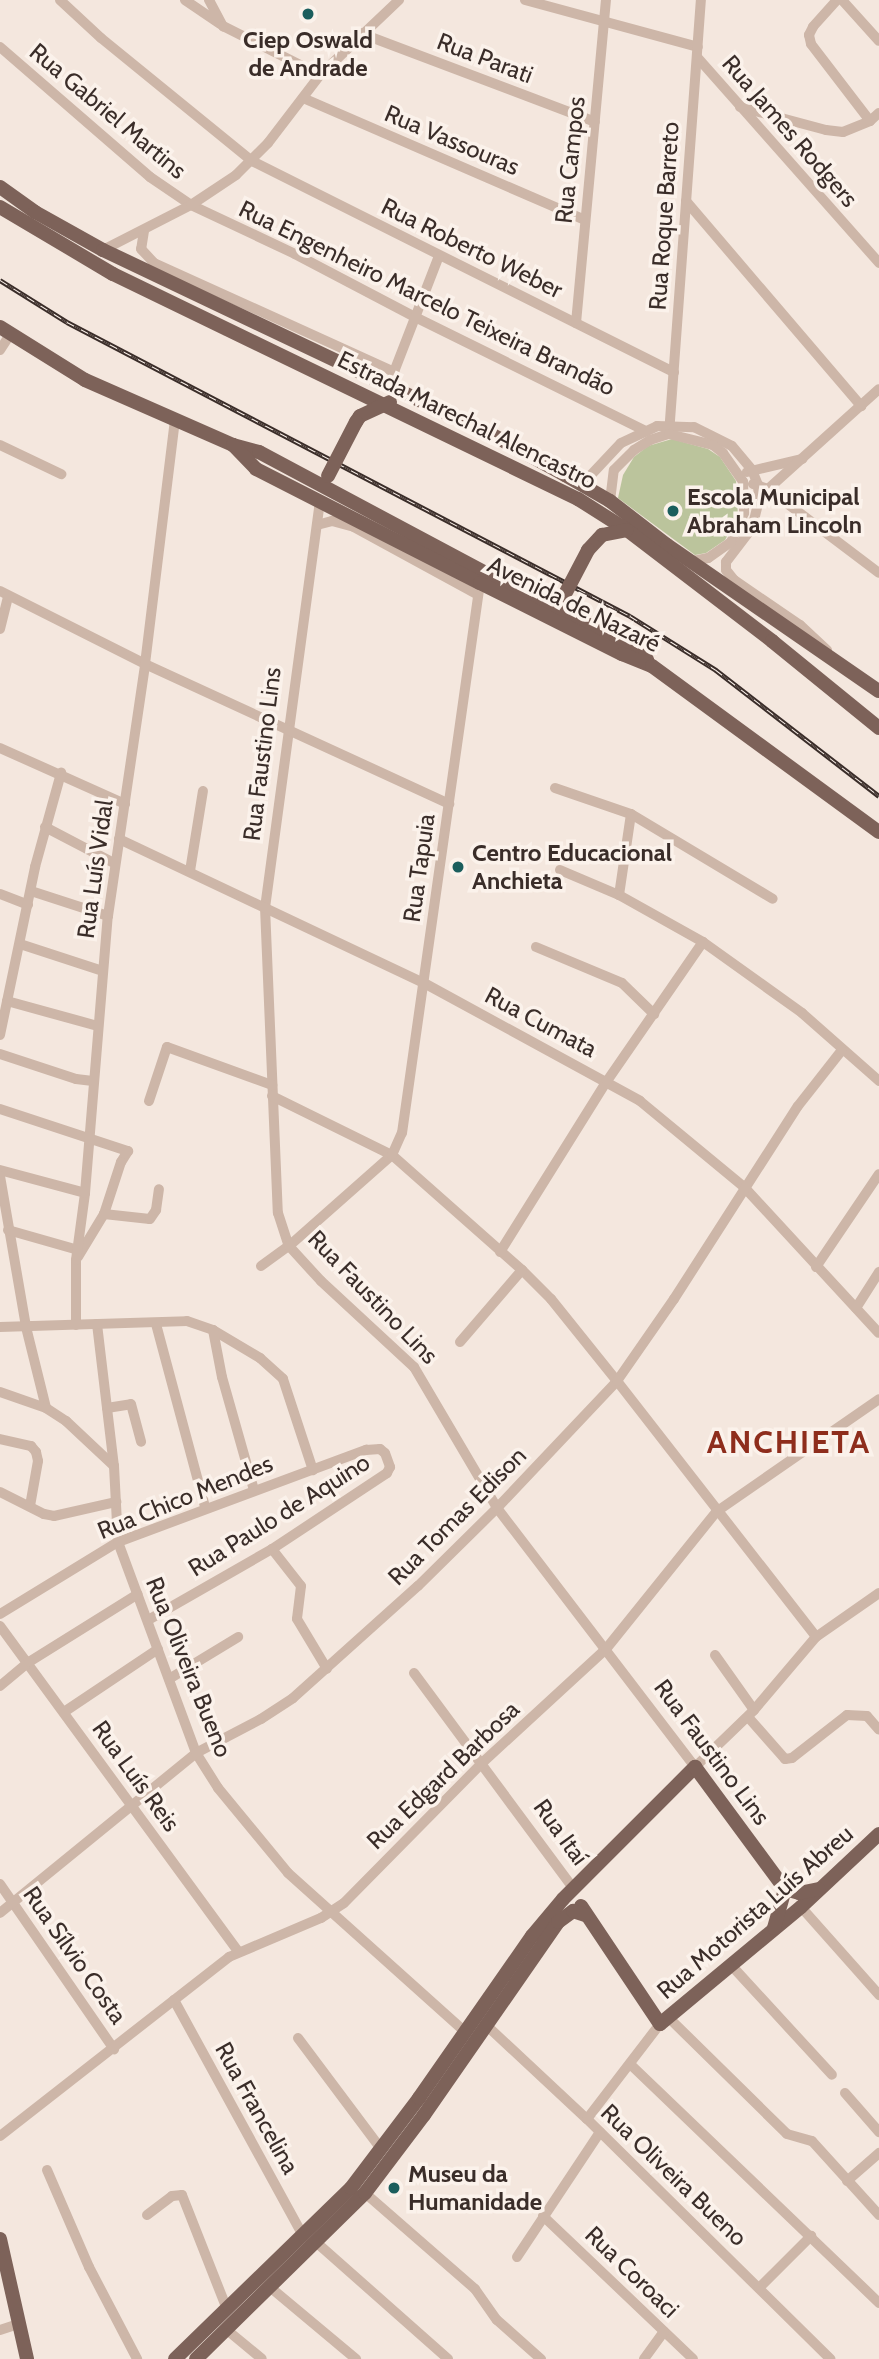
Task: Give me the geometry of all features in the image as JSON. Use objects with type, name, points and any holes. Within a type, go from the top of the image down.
[{"type":"main road","name":"Estrada Marechal Alencastro","points":[[0,187],[66,231],[103,250],[426,403],[565,475],[610,501],[879,691]]},
{"type":"main road","name":"Estrada Marechal Alencastro","points":[[0,207],[113,274],[578,499],[627,530],[772,641],[879,728]]},
{"type":"main road","name":"Avenida de Nazaré","points":[[5,332],[85,380],[175,421],[259,453],[303,478],[350,517],[479,589],[523,604],[652,666]]},
{"type":"main road","points":[[354,389],[358,419]]},
{"type":"main road","points":[[326,497],[327,477],[358,419],[383,404],[402,400],[426,403]]},
{"type":"main road","name":"Avenida de Nazaré","points":[[233,445],[256,469],[326,497],[616,638],[879,832]]},
{"type":"main road","points":[[303,478],[327,477]]},
{"type":"main road","points":[[523,604],[544,604],[563,597],[588,550],[602,535],[627,530]]},
{"type":"main road","points":[[563,597],[577,619]]},
{"type":"main road","points":[[196,2359],[271,2288],[310,2240],[381,2149],[532,1936],[574,1889],[695,1767]]},
{"type":"main road","name":"Rua Faustino Lins","points":[[695,1767],[785,1889]]},
{"type":"main road","name":"Rua Motorista Luís Abreu","points":[[664,2021],[801,1907],[879,1834]]},
{"type":"main road","name":"Rua Itaí","points":[[574,1889],[585,1915],[664,2021]]},
{"type":"main road","points":[[774,1928],[785,1889],[799,1893],[819,1889]]},
{"type":"main road","points":[[175,2359],[227,2309],[365,2193],[424,2115],[485,2024],[562,1918],[573,1911],[585,1915]]},
{"type":"main road","points":[[0,2239],[27,2359]]},
{"type":"street","name":"Rua Roberto Weber","points":[[60,0],[101,38],[252,161],[674,372]]},
{"type":"street","points":[[184,0],[223,26],[320,75]]},
{"type":"street","points":[[209,0],[223,26]]},
{"type":"street","points":[[103,250],[191,205],[252,161],[320,75],[360,33],[399,0]]},
{"type":"street","points":[[525,0],[605,20],[697,52]]},
{"type":"street","name":"Rua Campos","points":[[576,323],[606,0]]},
{"type":"street","name":"Rua Roque Barreto","points":[[669,429],[701,0]]},
{"type":"street","points":[[837,0],[813,27],[809,35],[811,44],[870,121]]},
{"type":"street","points":[[842,0],[879,41]]},
{"type":"street","name":"Rua Parati","points":[[360,33],[595,122]]},
{"type":"street","name":"Rua Gabriel Martins","points":[[0,47],[150,177],[191,205]]},
{"type":"street","name":"Rua James Rodgers","points":[[697,52],[740,107],[876,255]]},
{"type":"street","name":"Rua Vassouras","points":[[303,98],[585,220]]},
{"type":"street","points":[[740,107],[825,130],[844,132],[870,121],[879,113]]},
{"type":"street","points":[[686,201],[861,406]]},
{"type":"street","name":"Rua Engenheiro Marcelo Teixeira Brandão","points":[[191,205],[295,254],[415,317],[644,430]]},
{"type":"street","points":[[144,231],[141,249],[155,262],[394,372]]},
{"type":"street","points":[[388,386],[439,256]]},
{"type":"street","points":[[0,350],[5,332]]},
{"type":"street","points":[[763,487],[802,459],[879,389]]},
{"type":"street","name":"Rua Luís Vidal","points":[[76,1325],[77,1255],[85,1193],[108,916],[145,664],[175,421]]},
{"type":"street","points":[[590,476],[621,443],[644,430],[694,427],[721,438],[743,456],[763,487]]},
{"type":"street","points":[[565,475],[590,476],[614,470],[634,450],[669,429],[713,444],[741,478],[763,487],[879,573]]},
{"type":"street","points":[[0,445],[61,474]]},
{"type":"street","points":[[741,478],[752,470],[802,459]]},
{"type":"street","points":[[610,501],[614,470]]},
{"type":"street","points":[[693,561],[708,558],[721,551],[735,535],[744,513],[741,478]]},
{"type":"street","name":"Estrada Marechal Alencastro","points":[[763,487],[752,528],[726,562],[726,570],[734,580],[815,638],[836,659]]},
{"type":"street","name":"Rua Faustino Lins","points":[[326,497],[317,526],[265,907],[278,1213],[289,1246],[321,1281],[414,1367],[497,1508],[695,1767]]},
{"type":"street","name":"Avenida de Nazaré","points":[[317,526],[332,521],[354,527],[479,589]]},
{"type":"street","name":"Rua Tapuia","points":[[393,1155],[405,1119],[479,589]]},
{"type":"street","points":[[0,629],[4,594],[145,664],[449,804]]},
{"type":"street","points":[[0,748],[61,773],[125,804]]},
{"type":"street","points":[[0,1035],[45,827],[61,773]]},
{"type":"street","points":[[555,788],[631,814],[773,900]]},
{"type":"street","points":[[190,871],[203,791]]},
{"type":"street","points":[[619,895],[631,814]]},
{"type":"street","points":[[45,827],[114,863]]},
{"type":"street","name":"Rua Cumata","points":[[119,839],[424,983],[607,1081],[664,1119],[745,1188],[879,1333]]},
{"type":"street","points":[[560,870],[619,895],[703,942],[802,1013],[879,1081]]},
{"type":"street","points":[[31,891],[108,916]]},
{"type":"street","points":[[0,894],[28,905]]},
{"type":"street","points":[[500,1252],[607,1081],[703,942]]},
{"type":"street","points":[[20,944],[103,971]]},
{"type":"street","points":[[536,947],[622,983],[654,1014]]},
{"type":"street","points":[[7,1001],[98,1026]]},
{"type":"street","points":[[149,1101],[167,1047],[272,1090],[393,1155],[551,1299],[816,1637]]},
{"type":"street","name":"Rua Tomas Edison","points":[[0,1913],[132,1808],[196,1753],[277,1710],[327,1669],[497,1508],[617,1381],[798,1106],[842,1050]]},
{"type":"street","points":[[0,1054],[93,1081]]},
{"type":"street","points":[[0,1109],[128,1152],[121,1162],[104,1214],[77,1255],[8,1230]]},
{"type":"street","points":[[261,1266],[289,1246],[393,1155]]},
{"type":"street","points":[[0,1170],[85,1193]]},
{"type":"street","points":[[816,1267],[879,1174]]},
{"type":"street","points":[[0,1176],[26,1327],[46,1408]]},
{"type":"street","points":[[104,1214],[150,1219],[156,1210],[159,1189]]},
{"type":"street","points":[[460,1342],[522,1270]]},
{"type":"street","points":[[856,1308],[879,1272]]},
{"type":"street","points":[[0,1327],[187,1321],[213,1330],[260,1358],[283,1380],[313,1470]]},
{"type":"street","name":"Rua Oliveira Bueno","points":[[97,1324],[114,1466],[118,1542],[196,1753],[267,1850],[331,1913],[464,2031]]},
{"type":"street","points":[[156,1324],[205,1507]]},
{"type":"street","points":[[213,1330],[222,1377],[254,1490]]},
{"type":"street","points":[[0,1392],[46,1408],[66,1420],[114,1466]]},
{"type":"street","name":"Rua Edgard Barbosa","points":[[0,2136],[238,1951],[331,1913],[482,1763],[606,1650],[716,1512],[879,1399]]},
{"type":"street","points":[[107,1408],[131,1404],[141,1442]]},
{"type":"street","points":[[0,1439],[30,1446],[36,1452],[30,1506]]},
{"type":"street","name":"Rua Chico Mendes","points":[[0,1614],[118,1542],[205,1507],[373,1448],[385,1452],[389,1463]]},
{"type":"street","name":"Rua Paulo de Aquino","points":[[148,1620],[272,1549],[387,1473],[389,1463]]},
{"type":"street","points":[[0,1492],[54,1516],[116,1502]]},
{"type":"street","points":[[272,1549],[301,1586],[297,1619],[327,1669]]},
{"type":"street","points":[[695,1767],[751,1714],[816,1637],[879,1593]]},
{"type":"street","points":[[0,1686],[29,1662],[138,1594]]},
{"type":"street","name":"Rua Luís Reis","points":[[0,1626],[29,1662],[238,1951]]},
{"type":"street","points":[[169,1679],[238,1637]]},
{"type":"street","points":[[64,1712],[158,1649]]},
{"type":"street","points":[[715,1655],[781,1757],[789,1760],[845,1716],[855,1714],[869,1717],[879,1730]]},
{"type":"street","name":"Rua Itaí","points":[[414,1673],[574,1889]]},
{"type":"street","name":"Rua Sílvio Costa","points":[[0,1884],[114,2049]]},
{"type":"street","points":[[801,1907],[879,1995]]},
{"type":"street","points":[[731,1965],[832,2075]]},
{"type":"street","name":"Rua Francelina","points":[[174,2000],[310,2240],[448,2359]]},
{"type":"street","points":[[587,2119],[664,2021],[787,2134],[812,2141],[879,2215]]},
{"type":"street","name":"Rua Oliveira Bueno","points":[[485,2024],[587,2119],[830,2359]]},
{"type":"street","points":[[298,2038],[381,2149]]},
{"type":"street","points":[[631,2065],[879,2303]]},
{"type":"street","points":[[845,2092],[879,2132]]},
{"type":"street","points":[[517,2257],[600,2132]]},
{"type":"street","points":[[847,2181],[879,2153]]},
{"type":"street","points":[[47,2170],[100,2291],[137,2359]]},
{"type":"street","points":[[365,2193],[475,2289],[497,2320],[541,2359]]},
{"type":"street","points":[[147,2215],[172,2196],[183,2195],[227,2309]]},
{"type":"street","name":"Rua Coroaci","points":[[543,2216],[693,2359]]},
{"type":"street","points":[[759,2288],[811,2236]]},
{"type":"street","points":[[271,2288],[356,2359]]},
{"type":"street","points":[[0,2330],[19,2324]]},
{"type":"street","points":[[227,2330],[262,2359]]},
{"type":"street","points":[[644,2359],[664,2331]]},
{"type":"green space","points":[[672,439],[708,449],[720,457],[736,481],[738,517],[725,540],[706,553],[695,555],[618,498],[623,475],[634,457],[648,446]]},
{"type":"railway","points":[[0,280],[67,322],[630,616],[716,670],[879,796]]},
{"type":"place","name":"Ciep Oswald de Andrade","points":[[308,14]]},
{"type":"place","name":"Escola Municipal Abraham Lincoln","points":[[673,511]]},
{"type":"place","name":"Centro Educacional Anchieta","points":[[458,867]]},
{"type":"place","name":"Museu da Humanidade","points":[[394,2188]]},
{"type":"district","name":"ANCHIETA","points":[[789,1442]]}]
